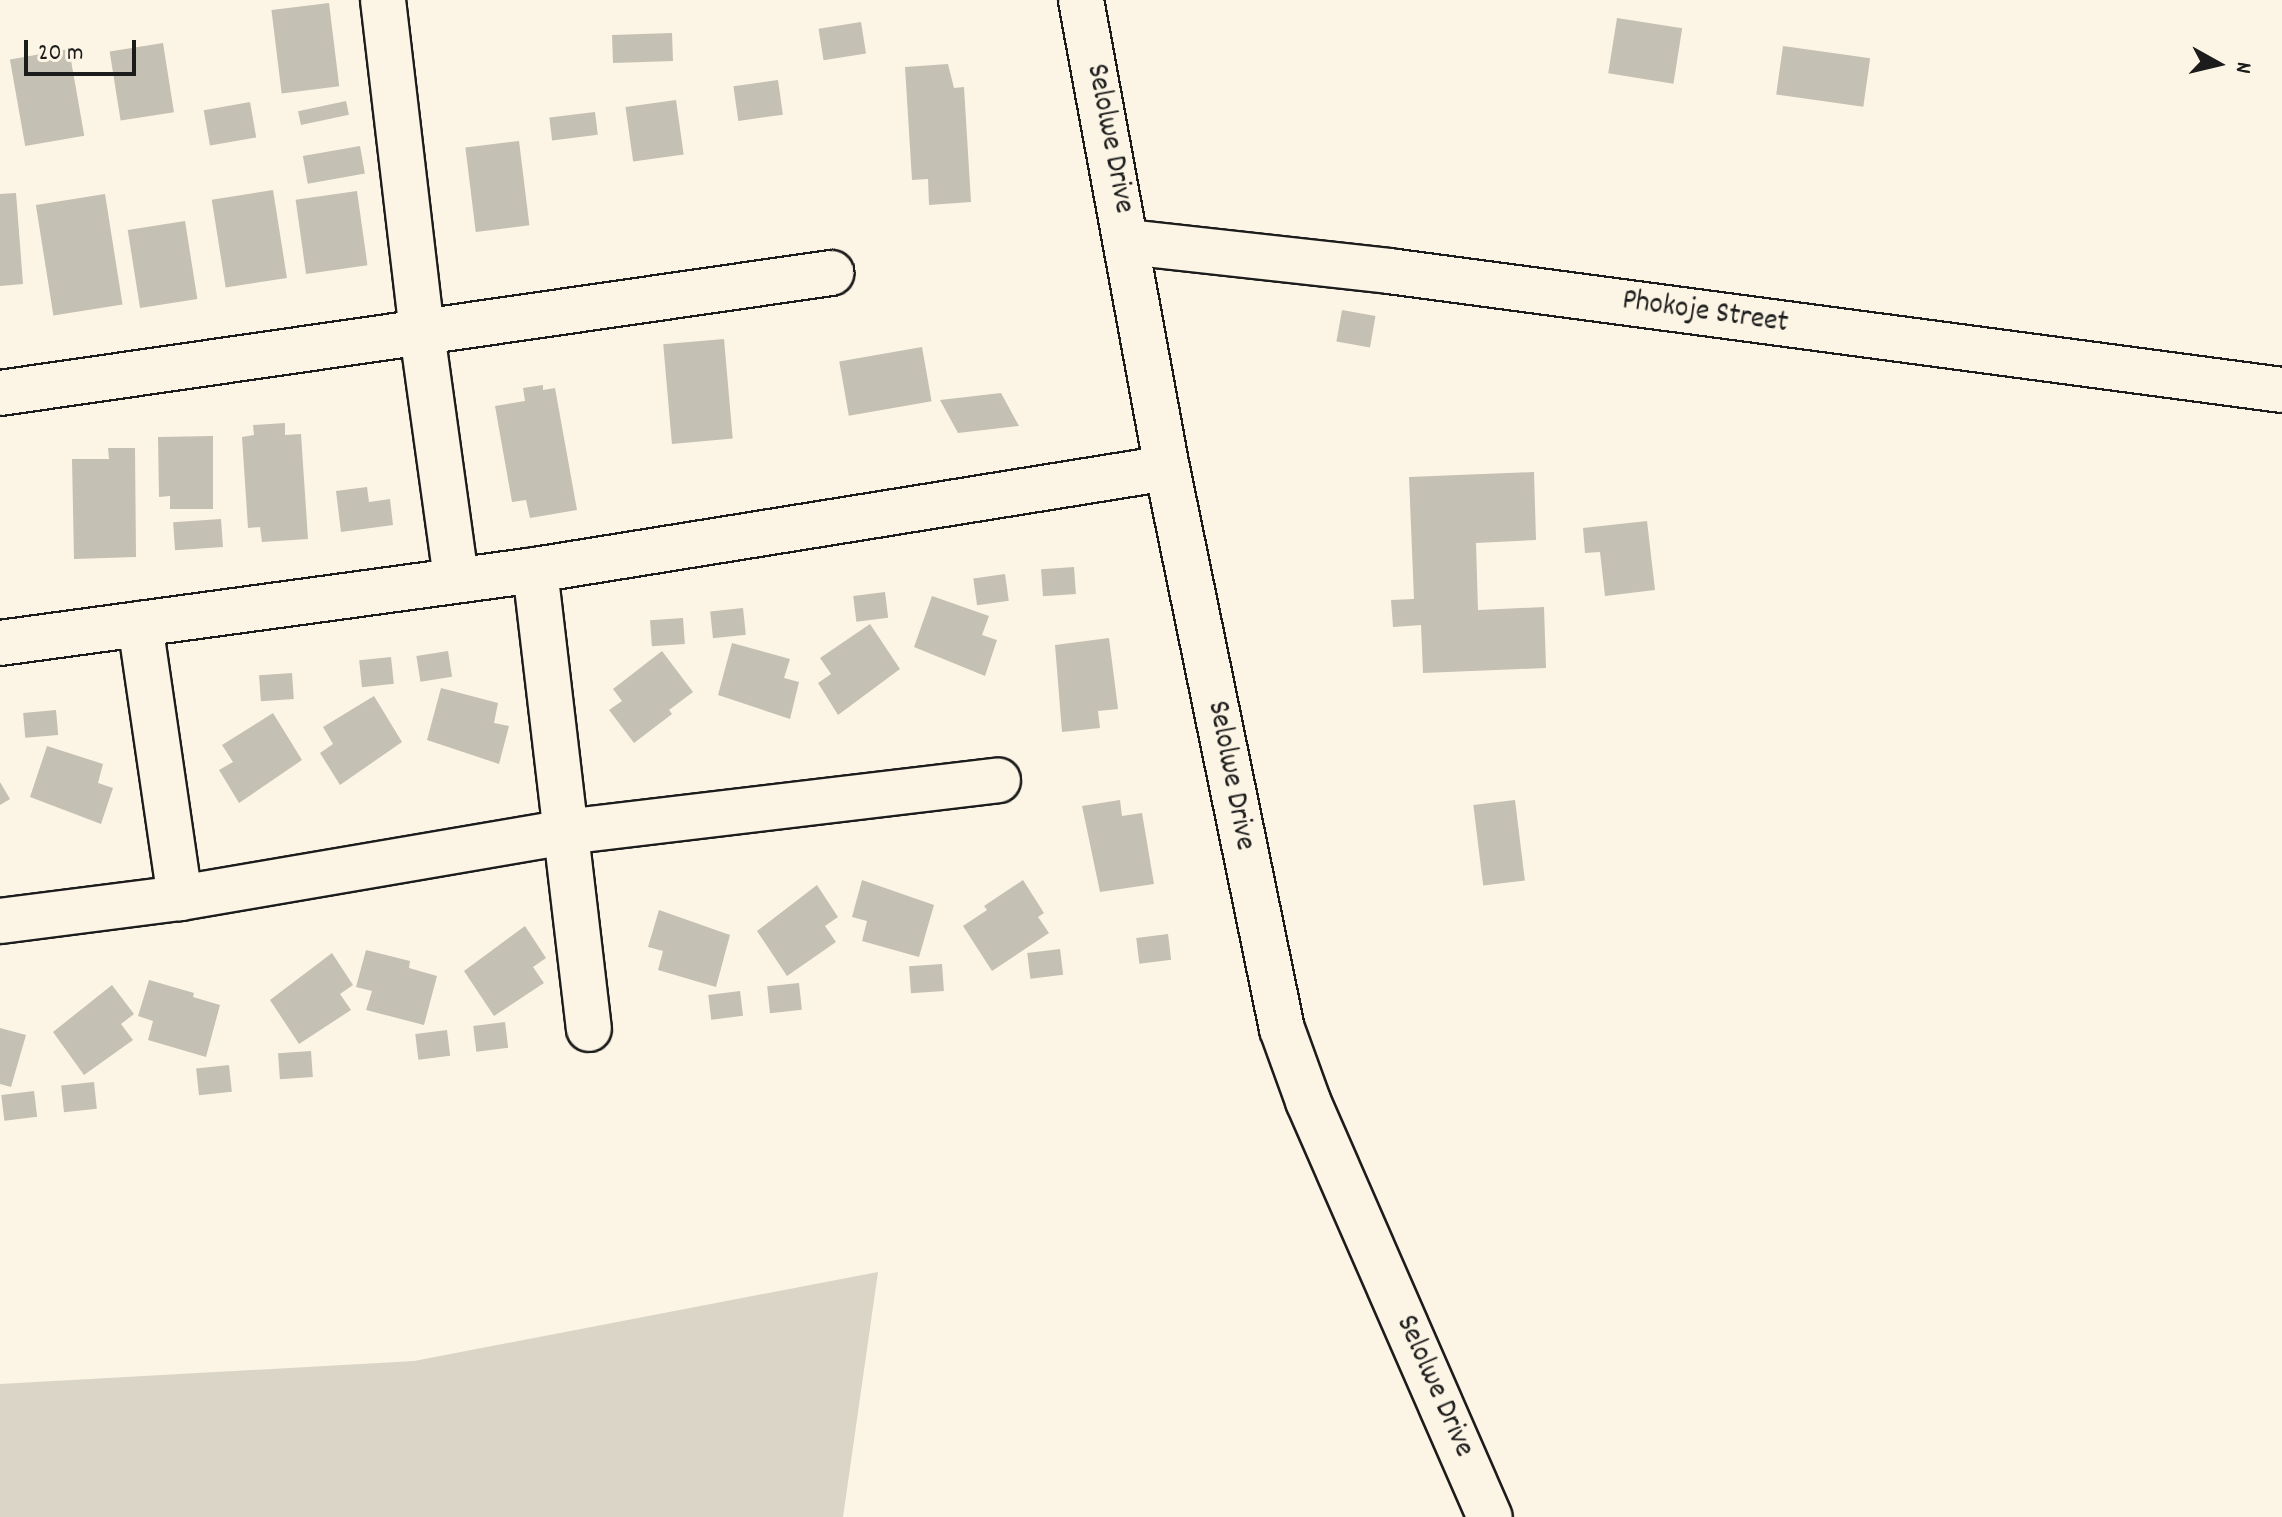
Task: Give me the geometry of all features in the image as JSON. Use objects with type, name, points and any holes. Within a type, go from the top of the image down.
[{"type":"street","points":[[383,0],[422,333],[456,579]]},
{"type":"street","name":"Selolwe Drive","points":[[1081,0],[1128,242],[1167,468],[1282,1029],[1308,1101],[1490,1517]]},
{"type":"street","name":"Phokoje Street","points":[[1128,242],[1405,273],[2282,390]]},
{"type":"street","points":[[0,393],[831,273]]},
{"type":"street","points":[[0,643],[535,570],[1167,468]]},
{"type":"street","points":[[535,570],[589,1029]]},
{"type":"street","points":[[140,624],[180,898]]},
{"type":"street","points":[[0,921],[180,898],[565,832],[998,780]]},
{"type":"shaded area","points":[[878,1272],[843,1517],[0,1517],[0,1384],[414,1361]]},
{"type":"building","points":[[329,3],[339,86],[282,93],[271,10]]},
{"type":"building","points":[[1617,18],[1682,28],[1673,84],[1608,73]]},
{"type":"building","points":[[861,22],[866,54],[824,60],[819,29]]},
{"type":"building","points":[[672,33],[673,61],[613,63],[612,35]]},
{"type":"building","points":[[163,43],[174,112],[121,121],[110,51]]},
{"type":"building","points":[[1783,46],[1870,58],[1863,107],[1776,95]]},
{"type":"building","points":[[69,49],[84,136],[25,146],[10,59]]},
{"type":"building","points":[[948,64],[954,88],[964,87],[971,202],[929,205],[928,179],[912,180],[905,67]]},
{"type":"building","points":[[778,80],[783,115],[738,121],[733,86]]},
{"type":"building","points":[[676,100],[684,154],[633,162],[625,107]]},
{"type":"building","points":[[346,101],[349,115],[301,125],[298,111]]},
{"type":"building","points":[[250,102],[256,137],[210,146],[204,110]]},
{"type":"building","points":[[595,112],[598,135],[552,140],[549,118]]},
{"type":"building","points":[[519,141],[529,225],[476,232],[465,148]]},
{"type":"building","points":[[360,146],[365,174],[308,184],[303,156]]},
{"type":"building","points":[[273,190],[287,278],[226,288],[212,200]]},
{"type":"building","points":[[357,191],[367,265],[306,274],[296,200]]},
{"type":"building","points":[[16,193],[23,284],[0,286],[0,194]]},
{"type":"building","points":[[105,194],[123,305],[53,316],[36,205]]},
{"type":"building","points":[[185,221],[197,299],[140,308],[128,230]]},
{"type":"building","points":[[1342,310],[1375,316],[1370,347],[1336,342]]},
{"type":"building","points":[[724,339],[733,439],[672,444],[663,344]]},
{"type":"building","points":[[922,347],[932,401],[849,416],[839,362]]},
{"type":"building","points":[[543,385],[543,390],[555,388],[577,510],[530,518],[526,500],[512,502],[495,406],[525,401],[523,388]]},
{"type":"building","points":[[1001,393],[1019,426],[958,433],[940,400]]},
{"type":"building","points":[[285,423],[285,435],[301,434],[308,539],[262,542],[260,527],[248,528],[242,437],[254,435],[253,425]]},
{"type":"building","points":[[213,436],[213,509],[170,509],[170,496],[159,497],[158,437]]},
{"type":"building","points":[[108,448],[135,448],[136,557],[74,559],[72,459],[109,459]]},
{"type":"building","points":[[1534,472],[1536,540],[1476,543],[1478,610],[1544,607],[1546,668],[1423,673],[1421,625],[1393,627],[1391,600],[1414,599],[1409,477]]},
{"type":"building","points":[[367,487],[369,502],[390,499],[393,525],[341,532],[336,491]]},
{"type":"building","points":[[221,519],[223,547],[175,550],[173,522]]},
{"type":"building","points":[[1647,521],[1655,590],[1605,596],[1600,552],[1585,553],[1583,528]]},
{"type":"building","points":[[1074,567],[1076,594],[1043,596],[1041,569]]},
{"type":"building","points":[[1005,574],[1009,601],[977,605],[973,578]]},
{"type":"building","points":[[885,592],[888,618],[856,622],[853,596]]},
{"type":"building","points":[[932,596],[989,616],[982,635],[997,640],[985,676],[914,647]]},
{"type":"building","points":[[743,608],[746,635],[713,638],[710,611]]},
{"type":"building","points":[[683,618],[685,644],[652,646],[650,620]]},
{"type":"building","points":[[870,624],[900,669],[838,715],[818,683],[831,674],[820,658]]},
{"type":"building","points":[[1109,638],[1118,709],[1098,711],[1100,728],[1062,732],[1055,645]]},
{"type":"building","points":[[732,643],[790,659],[784,678],[799,682],[790,719],[718,695]]},
{"type":"building","points":[[448,651],[452,677],[420,682],[416,656]]},
{"type":"building","points":[[662,651],[693,692],[669,710],[672,714],[634,743],[609,710],[622,701],[613,689]]},
{"type":"building","points":[[391,657],[394,684],[362,687],[359,660]]},
{"type":"building","points":[[292,673],[294,699],[261,701],[259,675]]},
{"type":"building","points":[[441,688],[498,703],[494,723],[509,726],[499,764],[427,740]]},
{"type":"building","points":[[374,696],[402,742],[340,785],[320,753],[333,744],[323,727]]},
{"type":"building","points":[[56,710],[58,735],[25,738],[23,713]]},
{"type":"building","points":[[273,713],[302,760],[239,803],[219,770],[233,762],[222,745]]},
{"type":"building","points":[[47,746],[103,764],[98,783],[113,788],[101,824],[30,797]]},
{"type":"building","points":[[0,782],[10,799],[0,805]]},
{"type":"building","points":[[1120,800],[1122,816],[1142,813],[1154,884],[1100,892],[1082,806]]},
{"type":"building","points":[[1515,800],[1525,880],[1483,886],[1473,805]]},
{"type":"building","points":[[862,880],[934,905],[919,957],[862,941],[867,921],[852,917]]},
{"type":"building","points":[[1023,880],[1044,913],[1038,917],[1049,933],[992,971],[963,926],[987,910],[984,906]]},
{"type":"building","points":[[817,885],[838,917],[825,926],[836,942],[787,976],[757,931]]},
{"type":"building","points":[[659,910],[730,935],[716,987],[658,970],[663,951],[648,947]]},
{"type":"building","points":[[525,926],[546,958],[533,967],[544,983],[494,1016],[464,971]]},
{"type":"building","points":[[1168,934],[1171,960],[1139,964],[1136,938]]},
{"type":"building","points":[[1060,949],[1063,975],[1030,979],[1027,953]]},
{"type":"building","points":[[366,950],[410,961],[409,968],[437,976],[424,1025],[366,1010],[372,991],[356,987]]},
{"type":"building","points":[[332,953],[353,985],[340,994],[351,1010],[299,1044],[270,1000]]},
{"type":"building","points":[[942,964],[944,991],[911,993],[909,966]]},
{"type":"building","points":[[149,980],[194,993],[193,997],[220,1005],[206,1057],[148,1040],[153,1021],[138,1016]]},
{"type":"building","points":[[799,983],[802,1010],[770,1013],[767,986]]},
{"type":"building","points":[[112,985],[134,1014],[121,1024],[133,1040],[84,1075],[53,1032]]},
{"type":"building","points":[[740,991],[743,1016],[711,1020],[708,995]]},
{"type":"building","points":[[505,1022],[508,1048],[476,1052],[473,1026]]},
{"type":"building","points":[[0,1028],[26,1035],[11,1087],[0,1084]]},
{"type":"building","points":[[447,1030],[450,1056],[418,1060],[415,1034]]},
{"type":"building","points":[[311,1051],[313,1077],[280,1079],[278,1053]]},
{"type":"building","points":[[229,1065],[232,1092],[199,1095],[196,1068]]},
{"type":"building","points":[[94,1082],[97,1109],[64,1112],[61,1085]]},
{"type":"building","points":[[34,1091],[37,1117],[4,1121],[1,1095]]}]
